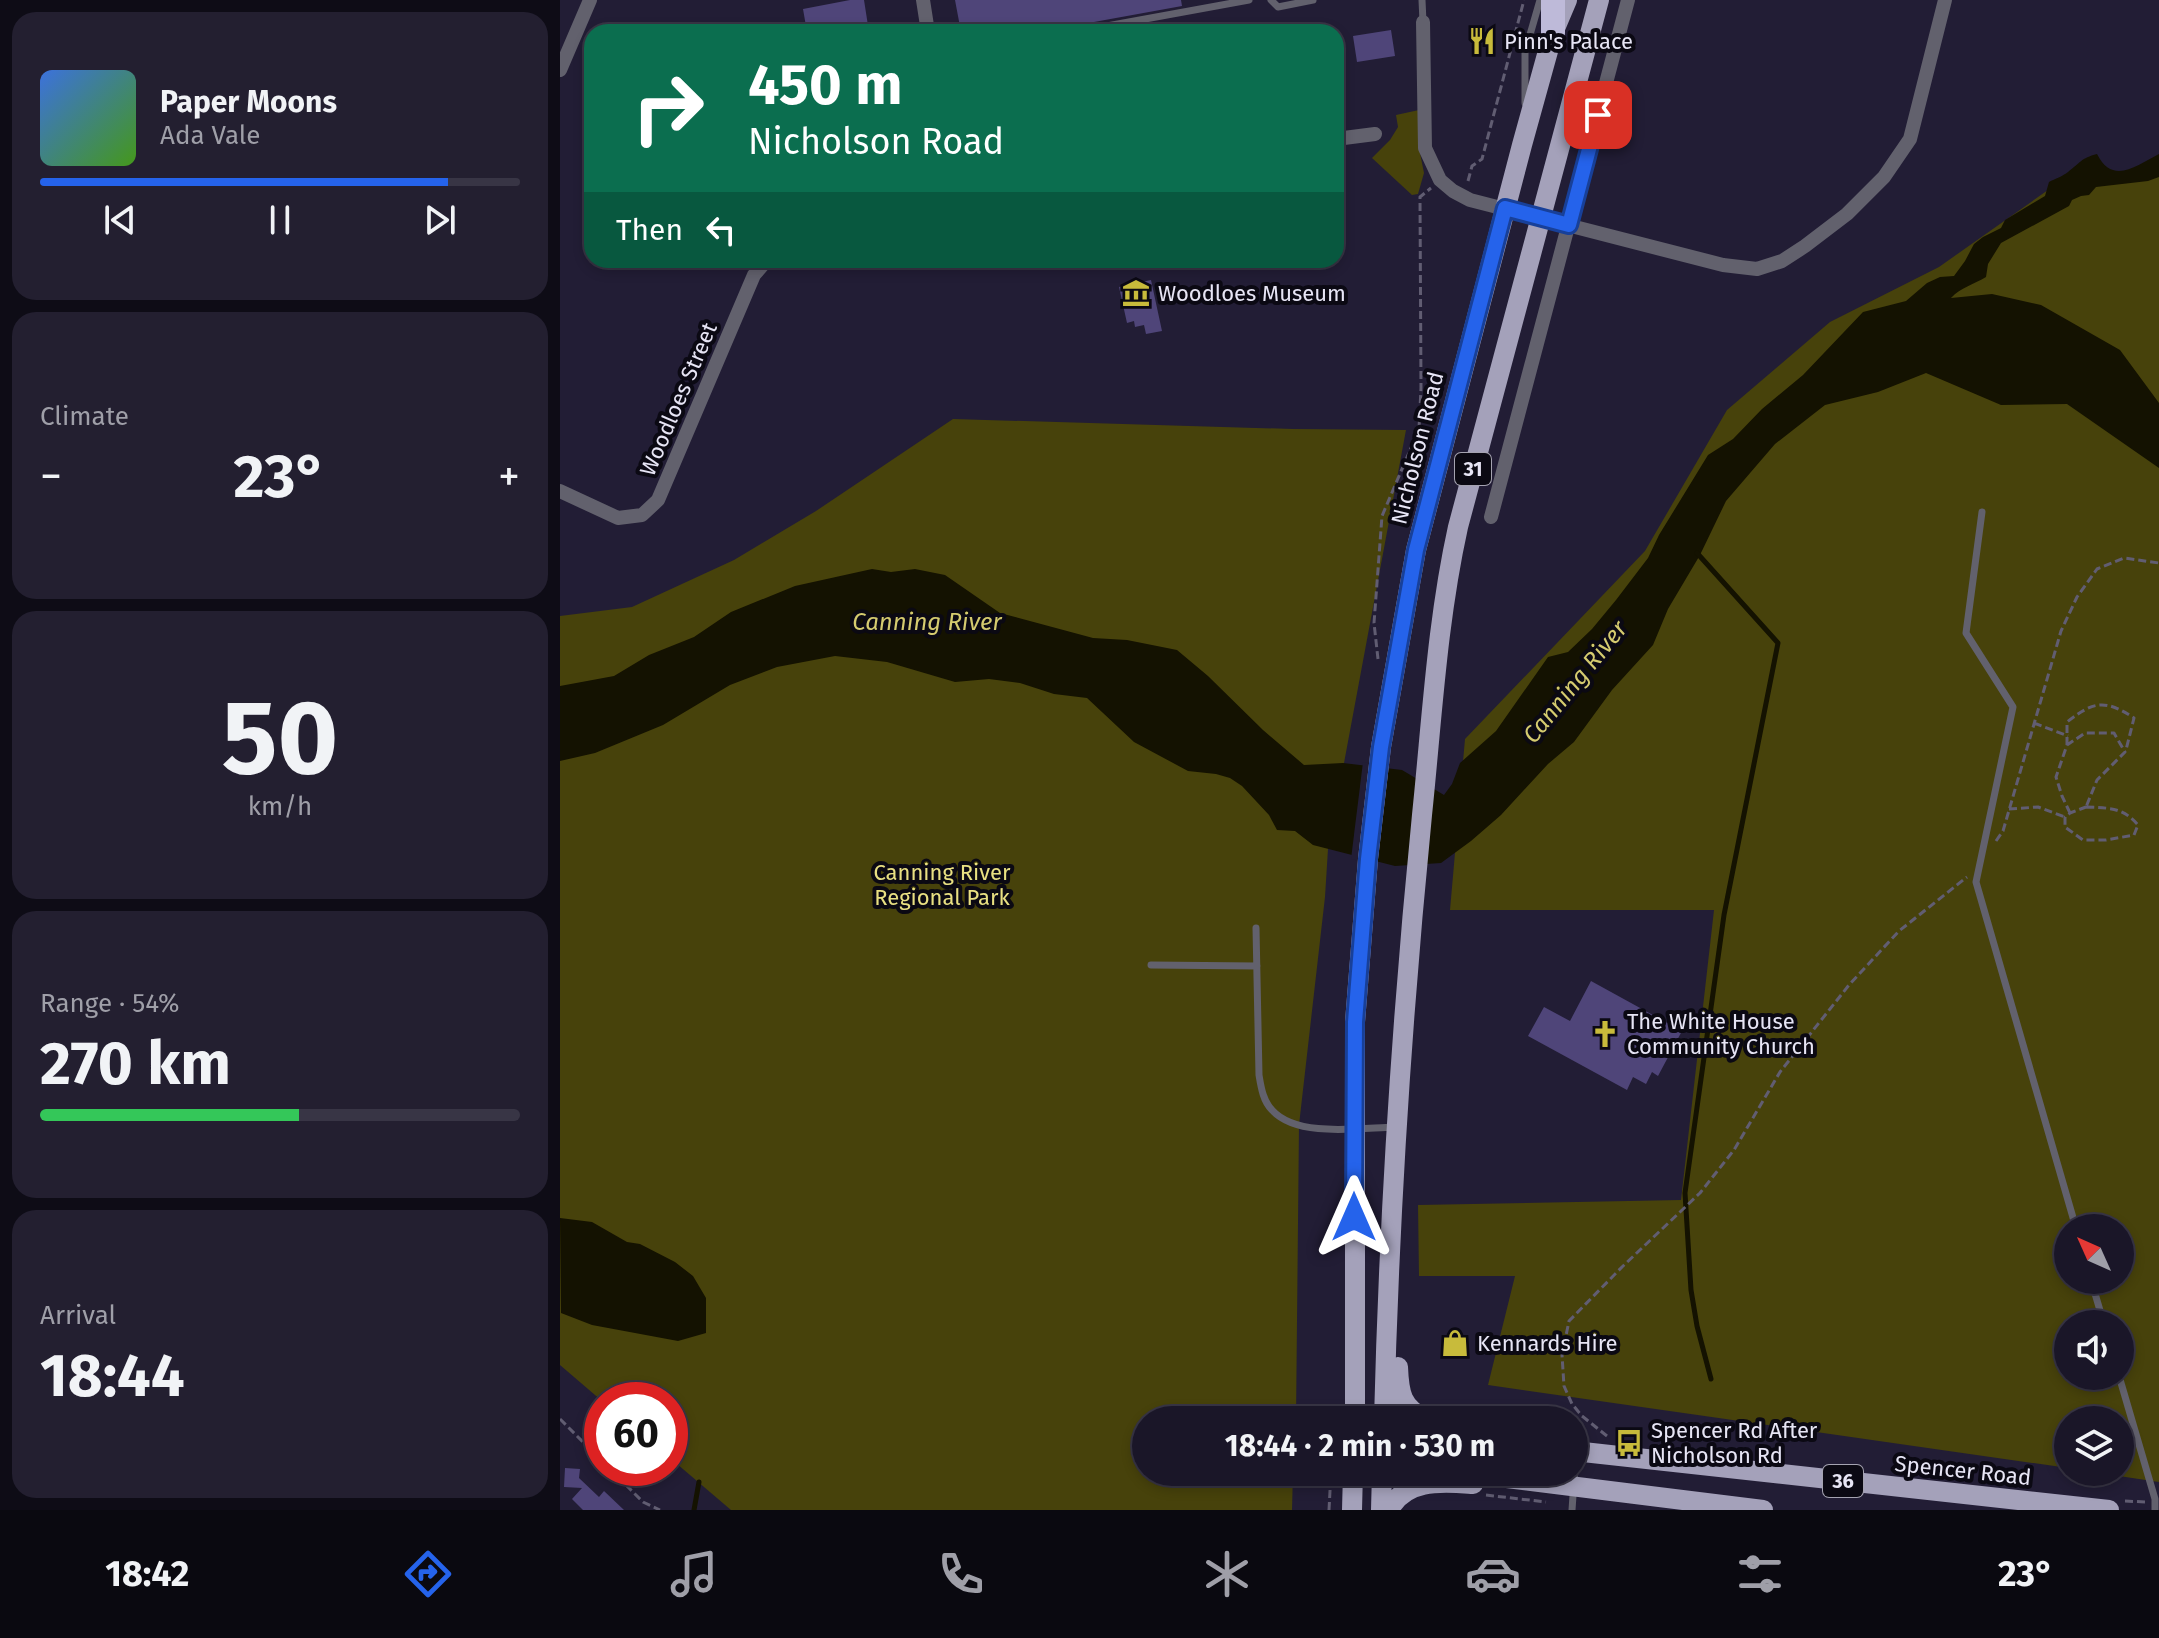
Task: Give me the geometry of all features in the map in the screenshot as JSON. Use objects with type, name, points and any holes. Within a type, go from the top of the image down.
[{"type":"highway","points":[[1553,0],[1553,33]]},
{"type":"main road","name":"Nicholson Road","points":[[1356,1406],[1355,1022],[1374,803],[1390,691],[1416,550],[1525,133],[1553,33],[1567,0]]},
{"type":"main road","name":"31","points":[[1385,1406],[1396,1127],[1414,895],[1447,578],[1599,0]]},
{"type":"main road","points":[[1389,1309],[1399,1336],[1399,1392],[1407,1406]]},
{"type":"main road","name":"Spencer Road","points":[[1588,1452],[2109,1510]]},
{"type":"main road","points":[[1352,1510],[1353,1486]]},
{"type":"main road","points":[[1381,1510],[1382,1486]]},
{"type":"main road","points":[[1389,1510],[1394,1502],[1418,1486]]},
{"type":"main road","points":[[1493,1486],[1573,1486],[1763,1510]]},
{"type":"main road","points":[[1986,1497],[2000,1509],[2007,1510]]},
{"type":"street","points":[[560,70],[590,0]]},
{"type":"street","points":[[923,0],[927,24]]},
{"type":"street","points":[[1491,517],[1628,0]]},
{"type":"street","points":[[1423,22],[1425,148],[1440,180],[1453,191],[1541,218],[1723,265],[1757,269],[1782,261],[1805,246],[1847,214],[1884,177],[1910,139],[1945,0]]},
{"type":"street","points":[[1344,138],[1375,134]]},
{"type":"street","name":"Woodloes Street","points":[[560,491],[618,518],[642,515],[658,500],[754,275],[760,268]]},
{"type":"lane","points":[[1118,24],[1249,0]]},
{"type":"lane","points":[[1271,0],[1278,7],[1313,0]]},
{"type":"lane","points":[[1422,0],[1423,22]]},
{"type":"lane","points":[[1525,133],[1525,52],[1540,0]]},
{"type":"lane","points":[[1982,512],[1966,633],[2013,707],[1976,882],[2072,1214]]},
{"type":"lane","points":[[1256,928],[1259,1075],[1269,1108],[1282,1119],[1299,1125],[1321,1128],[1396,1127]]},
{"type":"lane","points":[[1151,965],[1257,966]]},
{"type":"lane","points":[[2123,1390],[2155,1499],[2155,1510]]},
{"type":"lane","points":[[1572,1510],[1573,1486]]},
{"type":"path","points":[[1464,196],[1472,166],[1482,159],[1524,0]]},
{"type":"path","points":[[1379,669],[1374,623],[1382,516],[1419,429],[1420,197]]},
{"type":"path","points":[[1610,1438],[1582,1416],[1572,1404],[1564,1386],[1564,1339],[1569,1321],[1700,1193],[1734,1150],[1780,1072],[1849,985],[1899,931],[1979,867],[2003,831],[2061,631],[2077,597],[2097,569],[2124,558],[2159,563]]},
{"type":"path","points":[[2070,813],[2056,777],[2067,745],[2067,722],[2087,706],[2115,706],[2134,718],[2125,752],[2097,780],[2086,807]]},
{"type":"path","points":[[2034,723],[2068,736]]},
{"type":"path","points":[[2067,745],[2085,733],[2114,733],[2125,752]]},
{"type":"path","points":[[2009,809],[2038,807],[2065,817]]},
{"type":"path","points":[[2086,807],[2113,808],[2130,815],[2138,825],[2134,835],[2083,840],[2065,827],[2065,817],[2086,807]]},
{"type":"path","points":[[560,1419],[584,1443]]},
{"type":"path","points":[[627,1486],[643,1502],[660,1510]]},
{"type":"path","points":[[1329,1510],[1330,1486]]},
{"type":"green space","points":[[1419,110],[1418,143],[1424,173],[1418,194],[1412,195],[1372,158],[1398,127],[1396,115]]},
{"type":"green space","points":[[2159,175],[2159,1482],[2134,1478],[2134,1406],[2054,1406],[2054,1466],[1488,1385],[1515,1276],[1419,1276],[1418,1205],[1681,1200],[1714,910],[1450,910],[1465,739],[1645,551],[1727,410],[1830,322],[1939,267],[2048,190]]},
{"type":"green space","name":"Canning River Regional Park","points":[[953,419],[1406,430],[1328,849],[1299,1125],[1296,1406],[1132,1406],[1132,1486],[1293,1486],[1292,1510],[731,1510],[688,1473],[688,1382],[584,1382],[584,1386],[560,1365],[560,616],[632,607],[734,560],[816,511]]},
{"type":"water","name":"Canning River","points":[[2097,154],[2103,164],[2118,171],[2134,167],[2159,154],[2159,177],[2096,187],[2089,195],[2072,200],[2069,206],[2001,243],[1988,264],[1986,277],[1951,298],[1992,294],[2041,305],[2120,350],[2159,403],[2159,468],[2067,404],[2001,405],[1926,373],[1878,392],[1825,405],[1775,444],[1726,501],[1700,555],[1668,609],[1653,645],[1612,690],[1574,742],[1548,764],[1501,815],[1441,863],[1395,866],[1313,845],[1295,831],[1277,830],[1269,815],[1242,786],[1216,774],[1188,771],[1134,742],[1087,698],[989,679],[955,682],[887,662],[835,656],[777,667],[730,685],[663,725],[595,753],[560,761],[560,686],[614,676],[649,655],[694,637],[731,612],[795,586],[872,569],[891,572],[915,569],[945,575],[1000,613],[1093,638],[1127,640],[1177,650],[1304,765],[1343,763],[1402,770],[1444,795],[1460,763],[1496,731],[1548,657],[1568,652],[1616,600],[1648,558],[1708,455],[1733,439],[1762,409],[1803,375],[1863,312],[1906,301],[1927,283],[1940,277],[1954,276],[1974,244],[2001,228],[2005,220],[2045,196],[2049,182]]},
{"type":"water","points":[[560,1218],[592,1222],[627,1242],[640,1244],[675,1262],[693,1276],[706,1298],[706,1333],[678,1341],[592,1325],[561,1313]]},
{"type":"pier","points":[[1363,762],[1389,765],[1377,865],[1351,859]]},
{"type":"building","points":[[864,0],[868,24],[806,24],[803,9]]},
{"type":"building","points":[[955,0],[1181,0],[1182,6],[1083,24],[960,24]]},
{"type":"building","points":[[1391,30],[1395,56],[1357,62],[1353,36]]},
{"type":"building","points":[[1151,280],[1162,331],[1146,334],[1144,325],[1135,327],[1134,321],[1127,323],[1119,287]]},
{"type":"building","name":"The White House Community Church","points":[[1591,981],[1682,1031],[1658,1076],[1652,1072],[1646,1084],[1633,1077],[1627,1090],[1528,1036],[1544,1007],[1570,1021]]},
{"type":"building","points":[[565,1468],[580,1469],[579,1478],[584,1486],[599,1497],[604,1491],[624,1510],[583,1510],[572,1499],[582,1488],[564,1487]]},
{"type":"waterway","points":[[1697,553],[1778,643],[1724,915],[1685,1193],[1691,1290],[1711,1379]]},
{"type":"waterway","points":[[694,1510],[699,1482]]},
{"type":"place","name":"Pinn's Palace","points":[[1482,41]]},
{"type":"place","name":"Woodloes Museum","points":[[1136,293]]},
{"type":"place","name":"The White House Community Church","points":[[1605,1034]]},
{"type":"place","name":"Kennards Hire","points":[[1455,1343]]},
{"type":"place","name":"Spencer Rd After Nicholson Rd","points":[[1629,1443]]},
{"type":"route","points":[[1354,1217],[1355,1022],[1368,859],[1390,691],[1416,550],[1505,208],[1569,225],[1598,115]]}]
